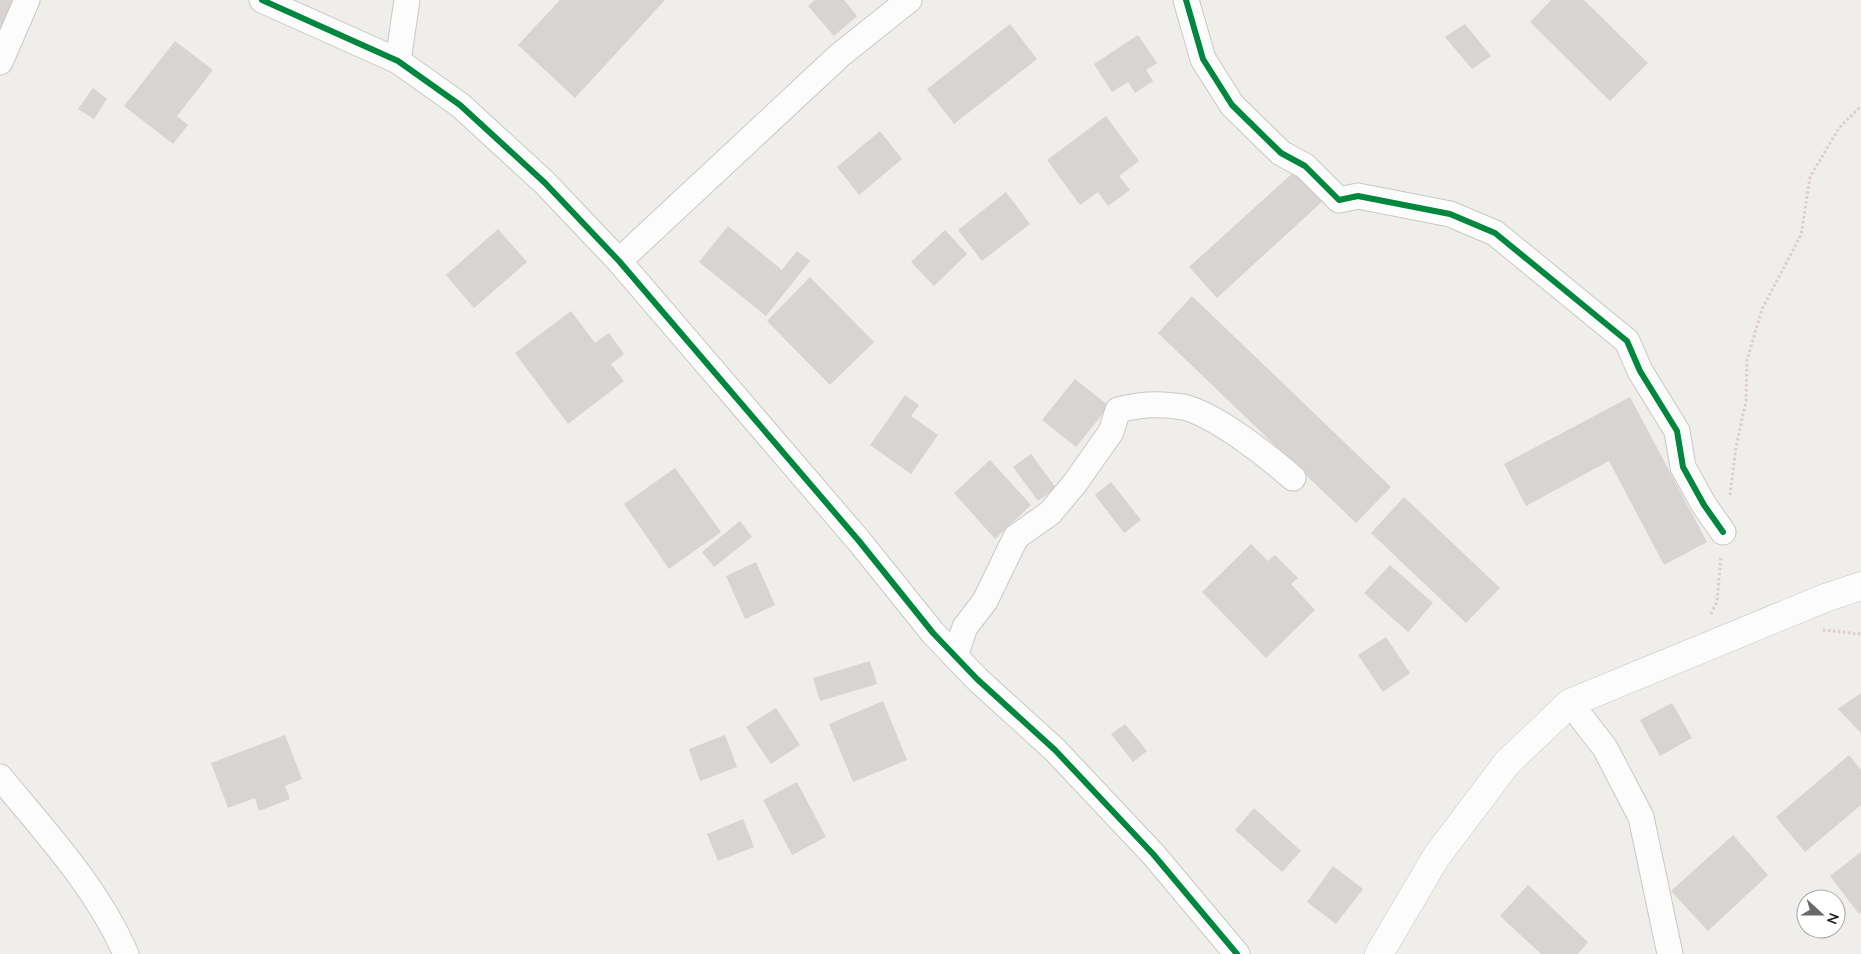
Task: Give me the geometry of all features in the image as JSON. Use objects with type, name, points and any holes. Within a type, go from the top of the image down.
[{"type":"street","points":[[0,62],[27,0]]},
{"type":"street","points":[[262,0],[398,62],[460,105],[544,184],[619,260],[859,541],[933,633],[1055,750],[1152,854],[1237,954]]},
{"type":"street","points":[[398,62],[407,0]]},
{"type":"street","points":[[619,260],[840,55],[909,0]]},
{"type":"street","points":[[1186,0],[1203,59],[1232,105],[1281,153],[1305,166],[1340,200],[1358,196],[1450,214],[1495,233],[1627,341],[1640,371],[1677,431],[1683,468],[1704,505],[1723,532]]},
{"type":"street","points":[[955,656],[965,627],[985,601],[1016,537],[1050,513],[1075,483],[1111,432],[1118,410],[1138,405],[1160,404],[1186,408],[1212,421],[1261,451],[1293,478]]},
{"type":"street","points":[[1379,954],[1436,857],[1507,763],[1570,703],[1825,598],[1861,586]]},
{"type":"street","points":[[1570,703],[1605,748],[1642,817],[1670,954]]},
{"type":"street","points":[[0,777],[91,889],[117,933],[126,954]]},
{"type":"path","points":[[1699,651],[1700,636],[1718,601],[1723,532],[1736,447],[1746,401],[1747,360],[1762,308],[1801,235],[1810,177],[1839,128],[1861,106]]},
{"type":"building","points":[[0,0],[18,0],[0,34]]},
{"type":"building","points":[[560,0],[665,0],[575,98],[518,45]]},
{"type":"building","points":[[815,0],[844,0],[857,16],[834,36],[808,6]]},
{"type":"building","points":[[1551,0],[1584,0],[1648,63],[1610,101],[1530,22]]},
{"type":"building","points":[[1010,24],[1037,59],[954,124],[927,89]]},
{"type":"building","points":[[1465,24],[1491,56],[1472,69],[1445,37]]},
{"type":"building","points":[[1138,35],[1157,63],[1146,70],[1153,81],[1135,93],[1128,82],[1112,92],[1094,64]]},
{"type":"building","points":[[175,41],[213,70],[177,116],[188,125],[173,144],[124,106]]},
{"type":"building","points":[[93,88],[107,99],[94,119],[78,109]]},
{"type":"building","points":[[1106,116],[1139,161],[1119,176],[1130,190],[1108,206],[1098,192],[1080,205],[1047,160]]},
{"type":"building","points":[[880,131],[902,159],[859,195],[837,167]]},
{"type":"building","points":[[1297,169],[1325,199],[1217,298],[1189,267]]},
{"type":"building","points":[[1006,192],[1030,224],[982,261],[958,230]]},
{"type":"building","points":[[728,226],[782,270],[797,251],[810,261],[766,316],[699,262]]},
{"type":"building","points":[[498,229],[527,262],[474,308],[446,275]]},
{"type":"building","points":[[945,230],[967,254],[934,286],[911,262]]},
{"type":"building","points":[[810,277],[874,342],[830,385],[767,321]]},
{"type":"building","points":[[1192,296],[1391,487],[1356,523],[1158,333]]},
{"type":"building","points":[[571,311],[595,343],[609,333],[624,354],[611,364],[624,381],[568,424],[515,353]]},
{"type":"building","points":[[1075,379],[1109,406],[1076,447],[1042,420]]},
{"type":"building","points":[[905,395],[919,405],[911,416],[938,435],[911,474],[870,445]]},
{"type":"building","points":[[1630,397],[1707,542],[1664,565],[1609,461],[1526,506],[1504,464]]},
{"type":"building","points":[[1031,454],[1056,488],[1038,501],[1013,467]]},
{"type":"building","points":[[990,460],[1031,505],[995,539],[954,493]]},
{"type":"building","points":[[675,468],[721,532],[669,569],[624,504]]},
{"type":"building","points":[[1111,482],[1141,520],[1124,533],[1095,495]]},
{"type":"building","points":[[1404,497],[1500,588],[1466,623],[1371,533]]},
{"type":"building","points":[[740,521],[752,537],[714,567],[702,552]]},
{"type":"building","points":[[1251,544],[1268,561],[1275,555],[1298,578],[1291,584],[1315,610],[1266,658],[1202,592]]},
{"type":"building","points":[[756,562],[775,605],[745,619],[726,576]]},
{"type":"building","points":[[1390,565],[1433,603],[1408,632],[1364,593]]},
{"type":"building","points":[[1386,637],[1410,673],[1383,692],[1358,655]]},
{"type":"building","points":[[870,661],[877,684],[820,701],[813,678]]},
{"type":"building","points":[[1861,693],[1861,733],[1838,709]]},
{"type":"building","points":[[883,701],[907,760],[853,782],[829,724]]},
{"type":"building","points":[[1672,703],[1692,738],[1660,756],[1640,720]]},
{"type":"building","points":[[776,708],[800,745],[771,764],[746,727]]},
{"type":"building","points":[[1125,724],[1147,751],[1133,762],[1111,734]]},
{"type":"building","points":[[285,735],[302,779],[285,786],[290,799],[259,811],[255,798],[228,808],[211,763]]},
{"type":"building","points":[[725,735],[737,767],[700,781],[689,749]]},
{"type":"building","points":[[1849,755],[1861,770],[1861,805],[1805,852],[1776,817]]},
{"type":"building","points":[[797,782],[826,837],[792,855],[763,800]]},
{"type":"building","points":[[1254,808],[1301,851],[1282,872],[1235,830]]},
{"type":"building","points":[[743,819],[754,847],[718,861],[707,834]]},
{"type":"building","points":[[1733,835],[1768,875],[1708,931],[1671,891]]},
{"type":"building","points":[[1861,852],[1861,912],[1859,914],[1846,897],[1846,889],[1840,889],[1830,876]]},
{"type":"building","points":[[1333,866],[1363,889],[1336,924],[1307,902]]},
{"type":"building","points":[[1528,885],[1588,942],[1578,954],[1541,954],[1500,916]]},
{"type":"cycle path","points":[[262,0],[398,61],[460,105],[545,183],[619,261],[859,541],[933,633],[977,679],[1055,750],[1153,854],[1237,954]]},
{"type":"cycle path","points":[[1186,0],[1203,59],[1232,105],[1281,153],[1305,166],[1339,200],[1358,196],[1450,214],[1495,233],[1627,341],[1640,371],[1677,431],[1683,467],[1704,505],[1723,532]]}]
